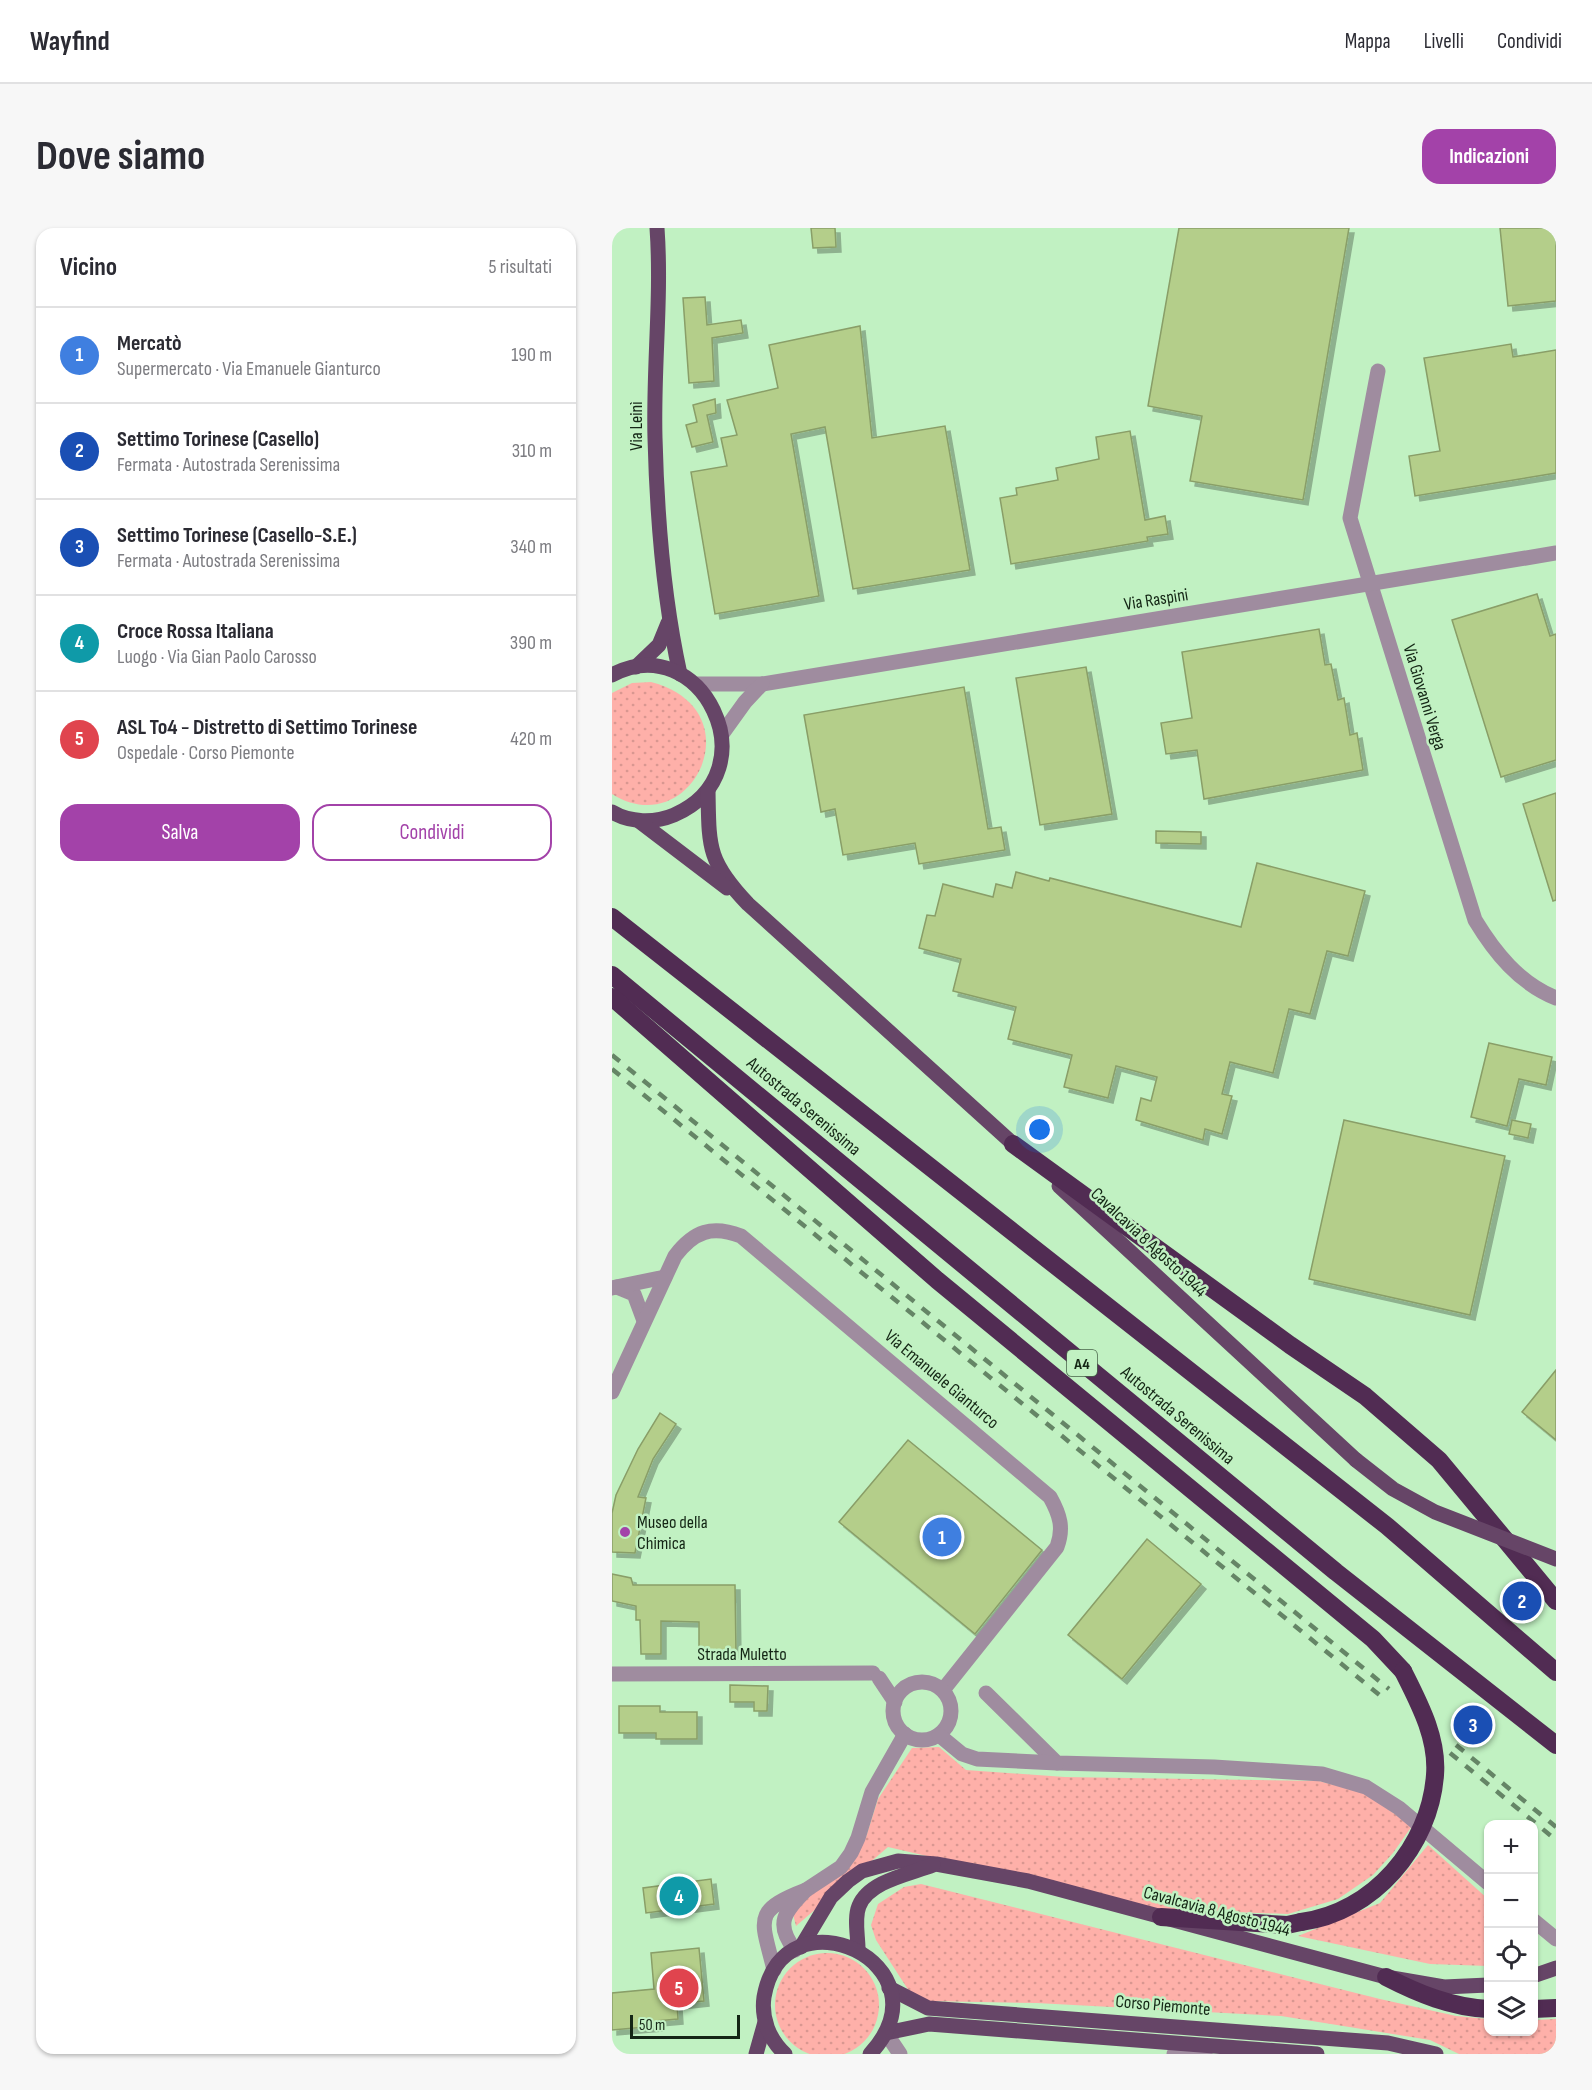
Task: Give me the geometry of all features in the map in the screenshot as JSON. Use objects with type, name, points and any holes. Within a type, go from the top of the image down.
[{"type":"highway","name":"Autostrada Serenissima","points":[[612,916],[1386,1526],[1556,1672]]},
{"type":"highway","name":"Autostrada Serenissima","points":[[612,975],[1336,1572],[1556,1745]]},
{"type":"highway","points":[[612,997],[937,1280],[1373,1639],[1403,1671],[1421,1707],[1432,1738],[1435,1775],[1423,1830],[1399,1865],[1380,1886],[1351,1908],[1323,1920],[1287,1925],[1161,1917]]},
{"type":"highway","points":[[1012,1144],[1365,1396],[1439,1460],[1556,1601]]},
{"type":"highway","points":[[1386,1977],[1424,1996],[1484,2009]]},
{"type":"highway","points":[[1538,2009],[1556,2008]]},
{"type":"main road","name":"Via Leinì","points":[[657,228],[660,264],[655,438],[668,623],[680,674]]},
{"type":"main road","points":[[636,667],[659,645],[668,623]]},
{"type":"main road","points":[[612,675],[636,667],[658,668],[680,674],[694,684],[713,707],[722,734],[722,754],[717,773],[708,790],[688,808],[665,819],[639,820],[612,812]]},
{"type":"main road","name":"Cavalcavia 8 Agosto 1944","points":[[708,790],[714,860],[728,883],[748,904],[1356,1460],[1393,1490],[1435,1512],[1556,1559]]},
{"type":"main road","name":"Cavalcavia 8 Agosto 1944","points":[[639,820],[748,904]]},
{"type":"main road","name":"Cavalcavia 8 Agosto 1944","points":[[774,1970],[798,1949],[831,1897],[862,1871],[898,1861],[936,1864],[1028,1881],[1386,1977],[1444,1987],[1484,1984]]},
{"type":"main road","points":[[858,1949],[859,1906],[868,1894],[891,1880],[936,1864]]},
{"type":"main road","points":[[798,1949],[820,1942],[840,1943],[858,1949],[872,1959],[882,1972],[892,2003],[886,2033],[870,2054]]},
{"type":"main road","points":[[1538,1974],[1556,1968]]},
{"type":"main road","points":[[774,1970],[766,1986],[763,2004],[765,2022],[771,2038],[785,2054]]},
{"type":"main road","name":"Corso Piemonte","points":[[889,1988],[928,2008],[1388,2043],[1436,2054]]},
{"type":"main road","points":[[756,2054],[765,2022]]},
{"type":"main road","name":"Corso Piemonte","points":[[886,2033],[929,2024],[1317,2054]]},
{"type":"street","name":"Via Giovanni Verga","points":[[1378,371],[1350,518],[1474,920],[1492,947],[1526,982],[1556,998]]},
{"type":"street","name":"Via Raspini","points":[[694,684],[762,684],[1556,553]]},
{"type":"street","points":[[722,734],[745,702],[762,684]]},
{"type":"street","name":"Via Emanuele Gianturco","points":[[612,1392],[675,1256],[685,1242],[696,1235],[709,1229],[725,1230],[741,1236],[1050,1497],[1060,1516],[1062,1534],[1057,1547],[943,1690]]},
{"type":"street","points":[[615,1288],[665,1277]]},
{"type":"street","points":[[615,1288],[634,1294],[644,1321]]},
{"type":"street","points":[[612,1370],[628,1355]]},
{"type":"street","name":"Strada Muletto","points":[[612,1674],[873,1673]]},
{"type":"street","points":[[918,1682],[927,1682],[943,1690],[948,1697],[951,1713],[945,1729],[939,1735],[922,1740],[905,1734],[894,1720],[899,1695],[918,1682]]},
{"type":"street","points":[[986,1693],[1057,1763]]},
{"type":"street","points":[[774,1970],[763,1929],[765,1914],[772,1905],[806,1890],[840,1867],[851,1853],[872,1792],[905,1734]]},
{"type":"street","points":[[939,1735],[962,1754],[977,1759],[1214,1767],[1322,1774],[1366,1787],[1399,1808],[1484,1880]]},
{"type":"street","points":[[798,1949],[786,1939],[783,1927],[784,1916],[789,1907],[806,1890]]},
{"type":"street","points":[[1538,1924],[1556,1939]]},
{"type":"street","points":[[886,2033],[900,2054]]},
{"type":"street","points":[[1174,2054],[1215,2045]]},
{"type":"shaded area","points":[[651,682],[683,697],[701,718],[706,743],[701,767],[687,788],[666,802],[641,805],[612,794],[612,693],[632,683]]},
{"type":"shaded area","points":[[939,1747],[966,1770],[1065,1777],[1319,1781],[1365,1793],[1412,1826],[1393,1853],[1373,1875],[1338,1899],[1288,1914],[1154,1909],[888,1847],[796,1926],[793,1914],[866,1837],[878,1799],[912,1748]]},
{"type":"shaded area","points":[[1428,1845],[1484,1895],[1484,1966],[1430,1964],[1298,1936],[1380,1903]]},
{"type":"shaded area","points":[[921,1884],[1380,1999],[1456,2016],[1484,2019],[1484,2036],[1538,2036],[1538,2020],[1556,2019],[1556,2054],[1459,2054],[1430,2040],[1281,2016],[1036,2003],[927,2001],[909,1991],[876,1940],[871,1925],[878,1904],[904,1887]]},
{"type":"shaded area","points":[[827,1953],[847,1957],[856,1962],[870,1976],[875,1985],[879,2005],[875,2025],[870,2034],[856,2048],[847,2053],[827,2057],[807,2053],[798,2048],[784,2034],[779,2025],[775,2005],[779,1985],[784,1976],[798,1962],[807,1957]]},
{"type":"building","points":[[811,228],[835,228],[836,247],[813,248]]},
{"type":"building","points":[[1179,228],[1349,228],[1303,500],[1190,481],[1202,416],[1148,406]]},
{"type":"building","points":[[1500,228],[1556,228],[1556,301],[1508,306]]},
{"type":"building","points":[[705,297],[707,325],[741,320],[743,333],[712,338],[714,381],[689,383],[683,298]]},
{"type":"building","points":[[860,326],[872,438],[945,426],[970,570],[853,589],[825,427],[791,434],[819,596],[715,614],[691,472],[727,466],[721,438],[737,435],[727,400],[778,388],[769,345]]},
{"type":"building","points":[[1511,344],[1513,357],[1556,350],[1556,473],[1415,496],[1409,456],[1440,451],[1424,358]]},
{"type":"building","points":[[715,399],[716,413],[707,415],[713,442],[692,447],[686,425],[697,422],[693,405]]},
{"type":"building","points":[[1130,431],[1145,520],[1165,516],[1168,534],[1147,537],[1148,541],[1011,564],[1000,498],[1017,495],[1016,488],[1058,480],[1056,468],[1099,459],[1096,437]]},
{"type":"building","points":[[1537,594],[1550,636],[1556,634],[1556,760],[1501,777],[1452,620]]},
{"type":"building","points":[[1319,629],[1325,665],[1331,664],[1338,700],[1344,698],[1350,735],[1357,733],[1363,770],[1204,799],[1197,750],[1166,754],[1161,723],[1192,718],[1182,652]]},
{"type":"building","points":[[1086,667],[1112,814],[1040,825],[1016,678]]},
{"type":"building","points":[[964,687],[988,829],[1001,827],[1005,850],[919,864],[915,843],[843,855],[835,809],[821,812],[804,715]]},
{"type":"building","points":[[1556,793],[1556,900],[1553,901],[1523,804]]},
{"type":"building","points":[[1156,831],[1201,832],[1201,844],[1156,843]]},
{"type":"building","points":[[1257,863],[1365,891],[1348,956],[1327,951],[1310,1014],[1289,1009],[1273,1073],[1230,1062],[1222,1094],[1232,1096],[1222,1134],[1205,1129],[1203,1140],[1136,1120],[1141,1098],[1151,1101],[1157,1077],[1116,1066],[1108,1098],[1064,1087],[1072,1055],[1008,1039],[1016,1007],[953,991],[961,959],[919,948],[927,915],[935,916],[943,884],[993,897],[996,884],[1012,888],[1016,872],[1049,881],[1050,878],[1241,927]]},
{"type":"building","points":[[1489,1043],[1552,1057],[1546,1085],[1519,1079],[1507,1126],[1471,1117]]},
{"type":"building","points":[[1344,1120],[1505,1156],[1470,1315],[1309,1279]]},
{"type":"building","points":[[1512,1120],[1531,1124],[1528,1138],[1509,1134]]},
{"type":"building","points":[[1556,1370],[1556,1440],[1522,1412]]},
{"type":"building","points":[[660,1413],[676,1424],[653,1459],[638,1497],[646,1498],[635,1553],[612,1552],[612,1513],[616,1495],[638,1449]]},
{"type":"building","points":[[908,1440],[1042,1550],[975,1634],[839,1522]]},
{"type":"building","points":[[1147,1539],[1201,1584],[1122,1679],[1068,1635]]},
{"type":"building","points":[[612,1574],[631,1578],[633,1585],[735,1585],[736,1653],[699,1653],[699,1622],[661,1621],[661,1654],[641,1654],[640,1620],[636,1620],[636,1606],[612,1601]]},
{"type":"building","points":[[730,1685],[768,1686],[767,1711],[754,1711],[754,1702],[730,1702]]},
{"type":"building","points":[[619,1706],[660,1706],[660,1712],[697,1712],[697,1739],[656,1739],[656,1733],[619,1733]]},
{"type":"building","points":[[711,1879],[714,1904],[646,1913],[643,1888]]},
{"type":"building","points":[[699,1948],[704,2001],[677,2004],[678,2019],[656,2021],[657,2026],[612,2030],[612,1993],[654,1989],[651,1953]]},
{"type":"railway","points":[[612,1055],[1389,1689]]},
{"type":"railway","points":[[612,1069],[1382,1697]]},
{"type":"railway","points":[[1456,1745],[1556,1827]]},
{"type":"railway","points":[[1450,1753],[1556,1840]]},
{"type":"place","name":"Museo della Chimica","points":[[625,1532]]},
{"type":"place","name":"Mercatò","points":[[942,1537]]},
{"type":"place","name":"Settimo Torinese (Casello)","points":[[1522,1601]]},
{"type":"place","name":"Settimo Torinese (Casello-S.E.)","points":[[1473,1725]]},
{"type":"place","name":"Croce Rossa Italiana","points":[[679,1896]]},
{"type":"place","name":"ASL To4 - Distretto di Settimo Torinese","points":[[679,1988]]}]
